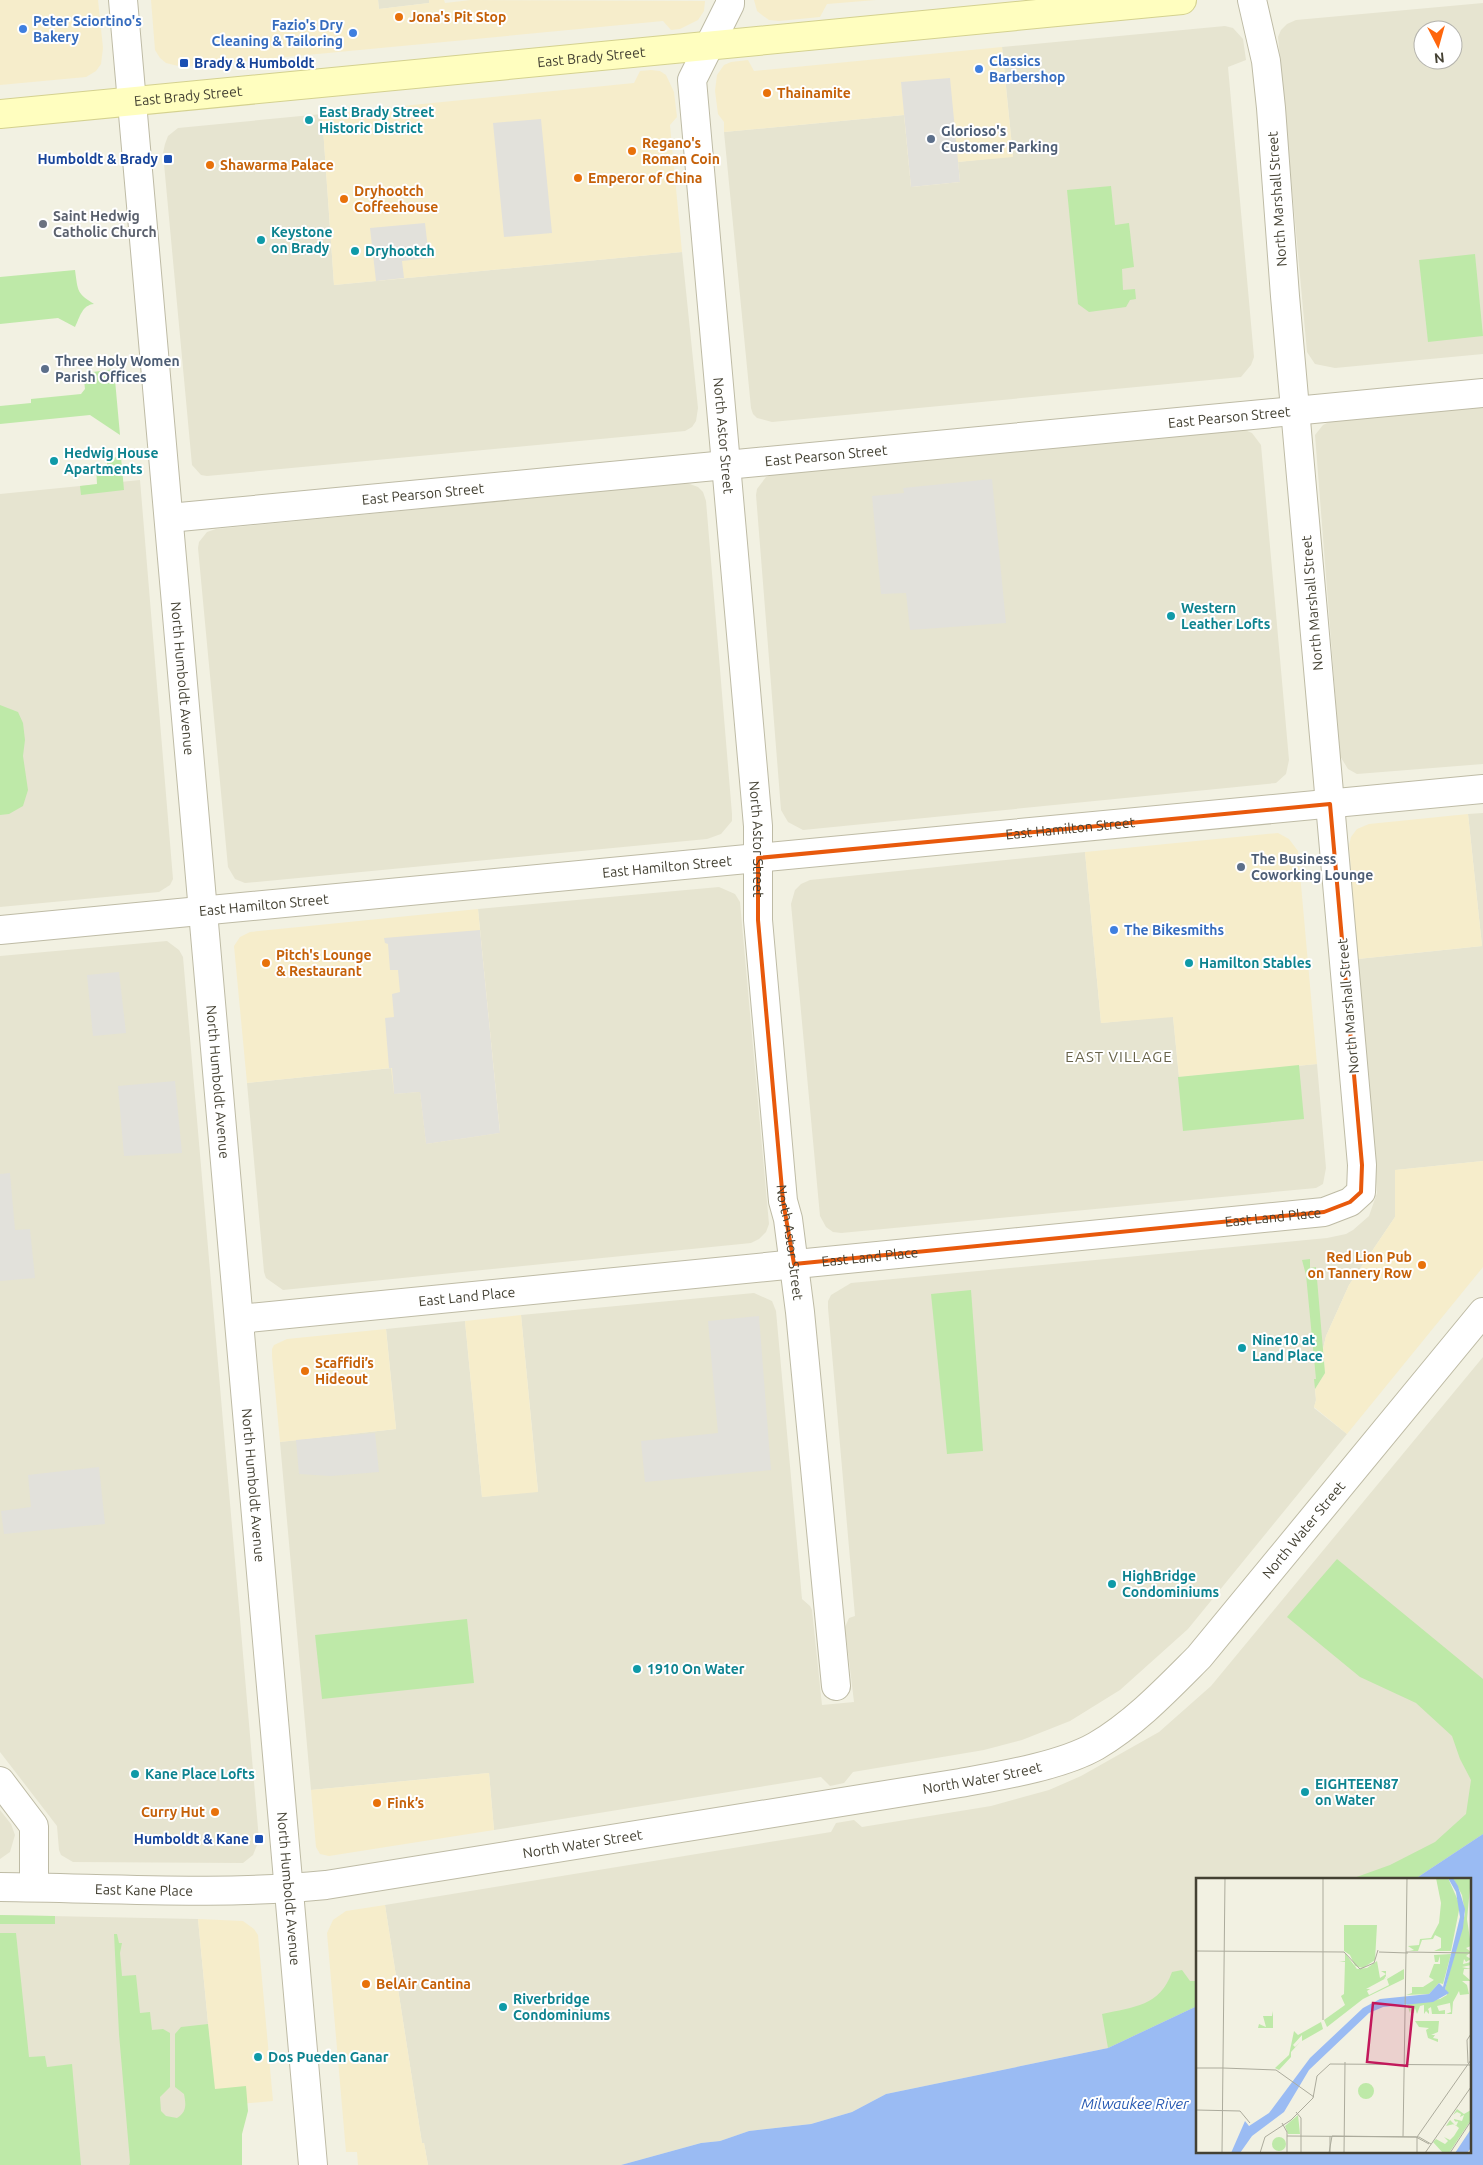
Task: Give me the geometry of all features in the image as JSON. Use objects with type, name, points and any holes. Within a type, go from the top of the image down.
[{"type":"main road","name":"East Brady Street","points":[[0,114],[1182,0]]},
{"type":"street","name":"North Humboldt Avenue","points":[[124,0],[312,2160]]},
{"type":"street","name":"North Astor Street","points":[[730,0],[730,4],[692,80],[758,826],[758,920],[784,1202],[803,1333],[836,1686]]},
{"type":"street","name":"North Marshall Street","points":[[1252,0],[1266,60],[1362,1165],[1361,1192],[1350,1202]]},
{"type":"street","name":"East Pearson Street","points":[[169,518],[1483,393]]},
{"type":"street","name":"East Hamilton Street","points":[[0,930],[203,909],[1483,789]]},
{"type":"street","name":"East Land Place","points":[[239,1319],[1324,1212],[1350,1202]]},
{"type":"street","name":"North Water Street","points":[[288,1888],[326,1884],[579,1845],[960,1783],[1018,1772],[1094,1747],[1124,1727],[1160,1697],[1199,1657],[1483,1312]]},
{"type":"street","points":[[0,1781],[34,1826],[34,1887]]},
{"type":"street","name":"East Kane Place","points":[[0,1887],[145,1890],[288,1888]]},
{"type":"highlighted area","points":[[1330,804],[1362,1165],[1361,1192],[1350,1202],[1324,1212],[794,1264],[783,1201],[758,920],[758,858]]},
{"type":"shaded area","points":[[0,0],[98,0],[103,48],[101,64],[96,71],[86,77],[0,85]]},
{"type":"shaded area","points":[[151,0],[378,0],[379,9],[429,3],[429,0],[444,0],[445,3],[471,0],[705,1],[704,11],[698,20],[680,29],[671,30],[663,21],[182,67],[166,63],[155,50]]},
{"type":"shaded area","points":[[378,0],[429,0],[429,3],[379,9]]},
{"type":"shaded area","points":[[754,0],[876,0],[827,4],[820,17],[779,21],[769,20],[757,11]]},
{"type":"shaded area","points":[[1483,3],[1483,354],[1335,368],[1315,364],[1307,352],[1278,37],[1281,30],[1287,24],[1296,20]]},
{"type":"shaded area","points":[[1225,26],[1233,28],[1243,39],[1246,60],[1228,67],[1254,357],[1251,365],[1241,377],[772,422],[757,418],[753,414],[724,132],[904,115],[911,187],[960,182],[958,162],[1013,156],[1002,47]]},
{"type":"shaded area","points":[[1002,47],[1013,157],[958,162],[960,182],[911,187],[904,115],[724,132],[724,122],[718,114],[715,91],[717,75],[724,65],[731,62],[748,60],[754,71]]},
{"type":"shaded area","points":[[640,71],[660,71],[666,75],[674,92],[677,117],[670,125],[682,252],[334,285],[322,114],[634,83]]},
{"type":"shaded area","name":"Glorioso's Customer Parking","points":[[950,78],[960,182],[911,187],[901,82]]},
{"type":"shaded area","points":[[322,114],[334,285],[682,252],[698,408],[696,421],[692,427],[685,431],[207,476],[201,475],[192,465],[163,153],[165,144],[168,136],[178,128]]},
{"type":"shaded area","points":[[541,119],[552,233],[504,237],[493,123]]},
{"type":"shaded area","points":[[425,223],[429,258],[402,261],[404,278],[376,281],[370,228]]},
{"type":"shaded area","points":[[1483,407],[1483,764],[1357,774],[1348,769],[1340,756],[1315,435],[1323,425],[1331,421]]},
{"type":"shaded area","points":[[1238,430],[1252,433],[1261,445],[1289,760],[1286,774],[1276,783],[803,830],[788,822],[781,810],[756,495],[757,489],[766,477]]},
{"type":"shaded area","points":[[992,479],[1006,623],[910,630],[906,593],[881,594],[872,496],[904,493],[903,488]]},
{"type":"shaded area","points":[[140,480],[173,879],[170,885],[159,892],[0,907],[0,494]]},
{"type":"shaded area","points":[[687,483],[698,487],[703,492],[706,501],[732,814],[732,821],[721,834],[707,839],[245,883],[235,879],[228,867],[198,548],[199,542],[207,532],[216,529]]},
{"type":"shaded area","points":[[1483,813],[1483,1161],[1396,1170],[1395,1217],[1349,1285],[1326,1336],[1323,1349],[1325,1373],[1315,1389],[1316,1400],[1314,1408],[1347,1434],[1188,1629],[1120,1690],[1070,1721],[1022,1740],[984,1750],[853,1772],[844,1783],[830,1786],[821,1777],[494,1830],[489,1773],[311,1790],[280,1442],[396,1429],[386,1329],[465,1321],[482,1497],[538,1491],[521,1315],[754,1293],[772,1301],[776,1311],[802,1599],[812,1610],[822,1705],[854,1702],[845,1627],[849,1618],[855,1616],[828,1308],[828,1301],[831,1295],[851,1283],[1327,1238],[1346,1234],[1353,1230],[1369,1216],[1377,1193],[1358,959],[1482,946],[1468,814]]},
{"type":"shaded area","points":[[1468,814],[1482,946],[1358,959],[1349,845],[1351,837],[1357,829],[1369,824]]},
{"type":"shaded area","name":"Hamilton Stables","points":[[1278,833],[1289,839],[1298,851],[1317,1064],[1179,1077],[1173,1017],[1101,1023],[1085,852]]},
{"type":"shaded area","points":[[1085,852],[1101,1023],[1173,1016],[1179,1077],[1317,1064],[1326,1168],[1323,1184],[1316,1188],[841,1233],[833,1232],[826,1227],[820,1216],[791,904],[795,890],[801,884],[810,880]]},
{"type":"shaded area","points":[[719,887],[735,894],[740,902],[769,1224],[766,1232],[759,1239],[751,1243],[283,1290],[266,1278],[247,1083],[392,1068],[420,1092],[500,1132],[478,909]]},
{"type":"shaded area","points":[[478,909],[500,1133],[426,1144],[420,1092],[394,1094],[391,1068],[247,1083],[234,946],[240,937],[250,932]]},
{"type":"shaded area","points":[[480,930],[500,1133],[426,1144],[420,1092],[394,1094],[392,1068],[389,1068],[385,1018],[394,1017],[392,994],[400,992],[398,970],[390,970],[388,944],[385,943],[384,938]]},
{"type":"shaded area","points":[[167,941],[179,950],[183,957],[259,1840],[253,1855],[243,1863],[73,1862],[61,1855],[57,1826],[0,1752],[0,956]]},
{"type":"shaded area","points":[[119,972],[126,1033],[93,1036],[87,975]]},
{"type":"shaded area","points":[[175,1081],[182,1153],[124,1156],[118,1086]]},
{"type":"shaded area","points":[[1483,1161],[1483,1267],[1347,1434],[1314,1407],[1316,1400],[1315,1389],[1325,1373],[1323,1349],[1326,1336],[1349,1285],[1395,1217],[1395,1170]]},
{"type":"shaded area","points":[[10,1173],[15,1230],[30,1229],[35,1278],[0,1281],[0,1174]]},
{"type":"shaded area","points":[[521,1315],[538,1492],[482,1497],[465,1321]]},
{"type":"shaded area","points":[[759,1316],[771,1470],[645,1482],[641,1441],[718,1433],[708,1321]]},
{"type":"shaded area","points":[[386,1329],[396,1429],[280,1442],[272,1356],[274,1345],[287,1339]]},
{"type":"shaded area","points":[[1483,1357],[1483,1834],[1417,1878],[1196,1878],[1196,2006],[1108,2048],[886,2094],[852,2112],[811,2124],[749,2131],[720,2141],[701,2143],[621,2165],[428,2165],[424,2143],[422,2143],[385,1905],[831,1832],[836,1823],[854,1820],[862,1827],[991,1806],[1049,1790],[1081,1776],[1159,1732],[1211,1686]]},
{"type":"shaded area","points":[[375,1433],[379,1472],[331,1476],[299,1474],[296,1440]]},
{"type":"shaded area","points":[[99,1467],[105,1524],[4,1534],[1,1511],[31,1507],[28,1475]]},
{"type":"shaded area","points":[[489,1773],[494,1830],[329,1856],[320,1854],[316,1847],[311,1790]]},
{"type":"shaded area","points":[[0,1810],[11,1824],[15,1835],[10,1852],[0,1859]]},
{"type":"shaded area","points":[[385,1905],[422,2143],[424,2143],[428,2165],[358,2165],[357,2152],[346,2152],[327,1933],[333,1920],[346,1911]]},
{"type":"shaded area","points":[[0,1915],[198,1919],[216,2106],[135,2150],[129,2165],[0,2165]]},
{"type":"shaded area","points":[[198,1919],[243,1921],[254,1929],[258,1935],[273,2101],[216,2106]]},
{"type":"green space","points":[[1111,186],[1115,225],[1129,223],[1134,267],[1122,269],[1123,290],[1135,289],[1136,299],[1130,300],[1126,307],[1089,312],[1078,304],[1067,190]]},
{"type":"green space","points":[[1475,254],[1483,336],[1428,342],[1419,260]]},
{"type":"green space","points":[[75,270],[79,291],[94,304],[84,309],[75,327],[58,318],[0,324],[0,277]]},
{"type":"green space","points":[[114,369],[120,435],[90,415],[0,424],[0,406],[31,403],[31,399],[81,394],[85,389],[84,380],[79,377],[79,374]]},
{"type":"green space","points":[[121,457],[124,490],[81,495],[80,486],[97,484],[96,466],[107,465],[107,458]]},
{"type":"green space","points":[[0,705],[18,712],[23,723],[25,740],[23,756],[28,790],[23,806],[9,814],[0,815]]},
{"type":"green space","points":[[1299,1065],[1304,1119],[1183,1131],[1178,1077]]},
{"type":"green space","points":[[1310,1259],[1310,1268],[1316,1267],[1325,1373],[1315,1389],[1314,1379],[1316,1379],[1306,1275],[1302,1260]]},
{"type":"green space","points":[[971,1290],[983,1451],[947,1454],[931,1294]]},
{"type":"green space","points":[[1337,1559],[1483,1679],[1483,1834],[1417,1878],[1354,1878],[1390,1865],[1435,1842],[1466,1814],[1471,1780],[1460,1759],[1452,1736],[1416,1703],[1360,1677],[1287,1617]]},
{"type":"green space","points":[[467,1619],[474,1683],[322,1699],[315,1635]]},
{"type":"green space","points":[[0,1915],[55,1916],[55,1924],[0,1924]]},
{"type":"green space","points":[[0,1933],[16,1933],[29,2057],[45,2056],[47,2067],[72,2064],[81,2165],[0,2165]]},
{"type":"green space","points":[[114,1934],[117,1934],[119,1943],[122,1943],[120,1953],[122,1976],[136,1975],[140,2013],[150,2012],[152,2030],[163,2029],[170,2033],[170,2087],[160,2097],[161,2111],[166,2116],[177,2118],[183,2113],[185,2108],[184,2094],[175,2087],[175,2034],[181,2027],[208,2024],[215,2089],[246,2086],[248,2111],[242,2134],[242,2165],[129,2165]]},
{"type":"green space","points":[[1182,1970],[1190,1981],[1196,1981],[1196,2006],[1108,2048],[1102,2014],[1145,2003],[1160,1992],[1172,1972]]},
{"type":"water","name":"Milwaukee River","points":[[1483,1834],[1483,2165],[621,2165],[701,2143],[720,2141],[749,2131],[811,2124],[852,2112],[886,2094],[1108,2048],[1196,2006],[1196,2152],[1470,2152],[1470,1878],[1417,1878]]},
{"type":"place","name":"Jona's Pit Stop","points":[[399,17]]},
{"type":"place","name":"Peter Sciortino's Bakery","points":[[23,29]]},
{"type":"place","name":"Fazio's Dry Cleaning & Tailoring","points":[[353,33]]},
{"type":"place","name":"Brady & Humboldt","points":[[184,63]]},
{"type":"place","name":"Classics Barbershop","points":[[979,69]]},
{"type":"place","name":"Thainamite","points":[[767,93]]},
{"type":"place","name":"East Brady Street Historic District","points":[[309,120]]},
{"type":"place","name":"Glorioso's Customer Parking","points":[[931,139]]},
{"type":"place","name":"Regano's Roman Coin","points":[[632,151]]},
{"type":"place","name":"Humboldt & Brady","points":[[168,159]]},
{"type":"place","name":"Shawarma Palace","points":[[210,165]]},
{"type":"place","name":"Emperor of China","points":[[578,178]]},
{"type":"place","name":"Dryhootch Coffeehouse","points":[[344,199]]},
{"type":"place","name":"Saint Hedwig Catholic Church","points":[[43,224]]},
{"type":"place","name":"Keystone on Brady","points":[[261,240]]},
{"type":"place","name":"Dryhootch","points":[[355,251]]},
{"type":"place","name":"Three Holy Women Parish Offices","points":[[45,369]]},
{"type":"place","name":"Hedwig House Apartments","points":[[54,461]]},
{"type":"place","name":"Western Leather Lofts","points":[[1171,616]]},
{"type":"place","name":"The Business Coworking Lounge","points":[[1241,867]]},
{"type":"place","name":"The Bikesmiths","points":[[1114,930]]},
{"type":"place","name":"Pitch's Lounge & Restaurant","points":[[266,963]]},
{"type":"place","name":"Hamilton Stables","points":[[1189,963]]},
{"type":"place","name":"Red Lion Pub on Tannery Row","points":[[1422,1265]]},
{"type":"place","name":"Nine10 at Land Place","points":[[1242,1348]]},
{"type":"place","name":"Scaffidi’s Hideout","points":[[305,1371]]},
{"type":"place","name":"HighBridge Condominiums","points":[[1112,1584]]},
{"type":"place","name":"1910 On Water","points":[[637,1669]]},
{"type":"place","name":"Kane Place Lofts","points":[[135,1774]]},
{"type":"place","name":"EIGHTEEN87 on Water","points":[[1305,1792]]},
{"type":"place","name":"Fink’s","points":[[377,1803]]},
{"type":"place","name":"Curry Hut","points":[[215,1812]]},
{"type":"place","name":"Humboldt & Kane","points":[[259,1839]]},
{"type":"place","name":"BelAir Cantina","points":[[366,1984]]},
{"type":"place","name":"Riverbridge Condominiums","points":[[503,2007]]},
{"type":"place","name":"Dos Pueden Ganar","points":[[258,2057]]},
{"type":"district","name":"EAST VILLAGE","points":[[1119,1056]]}]
